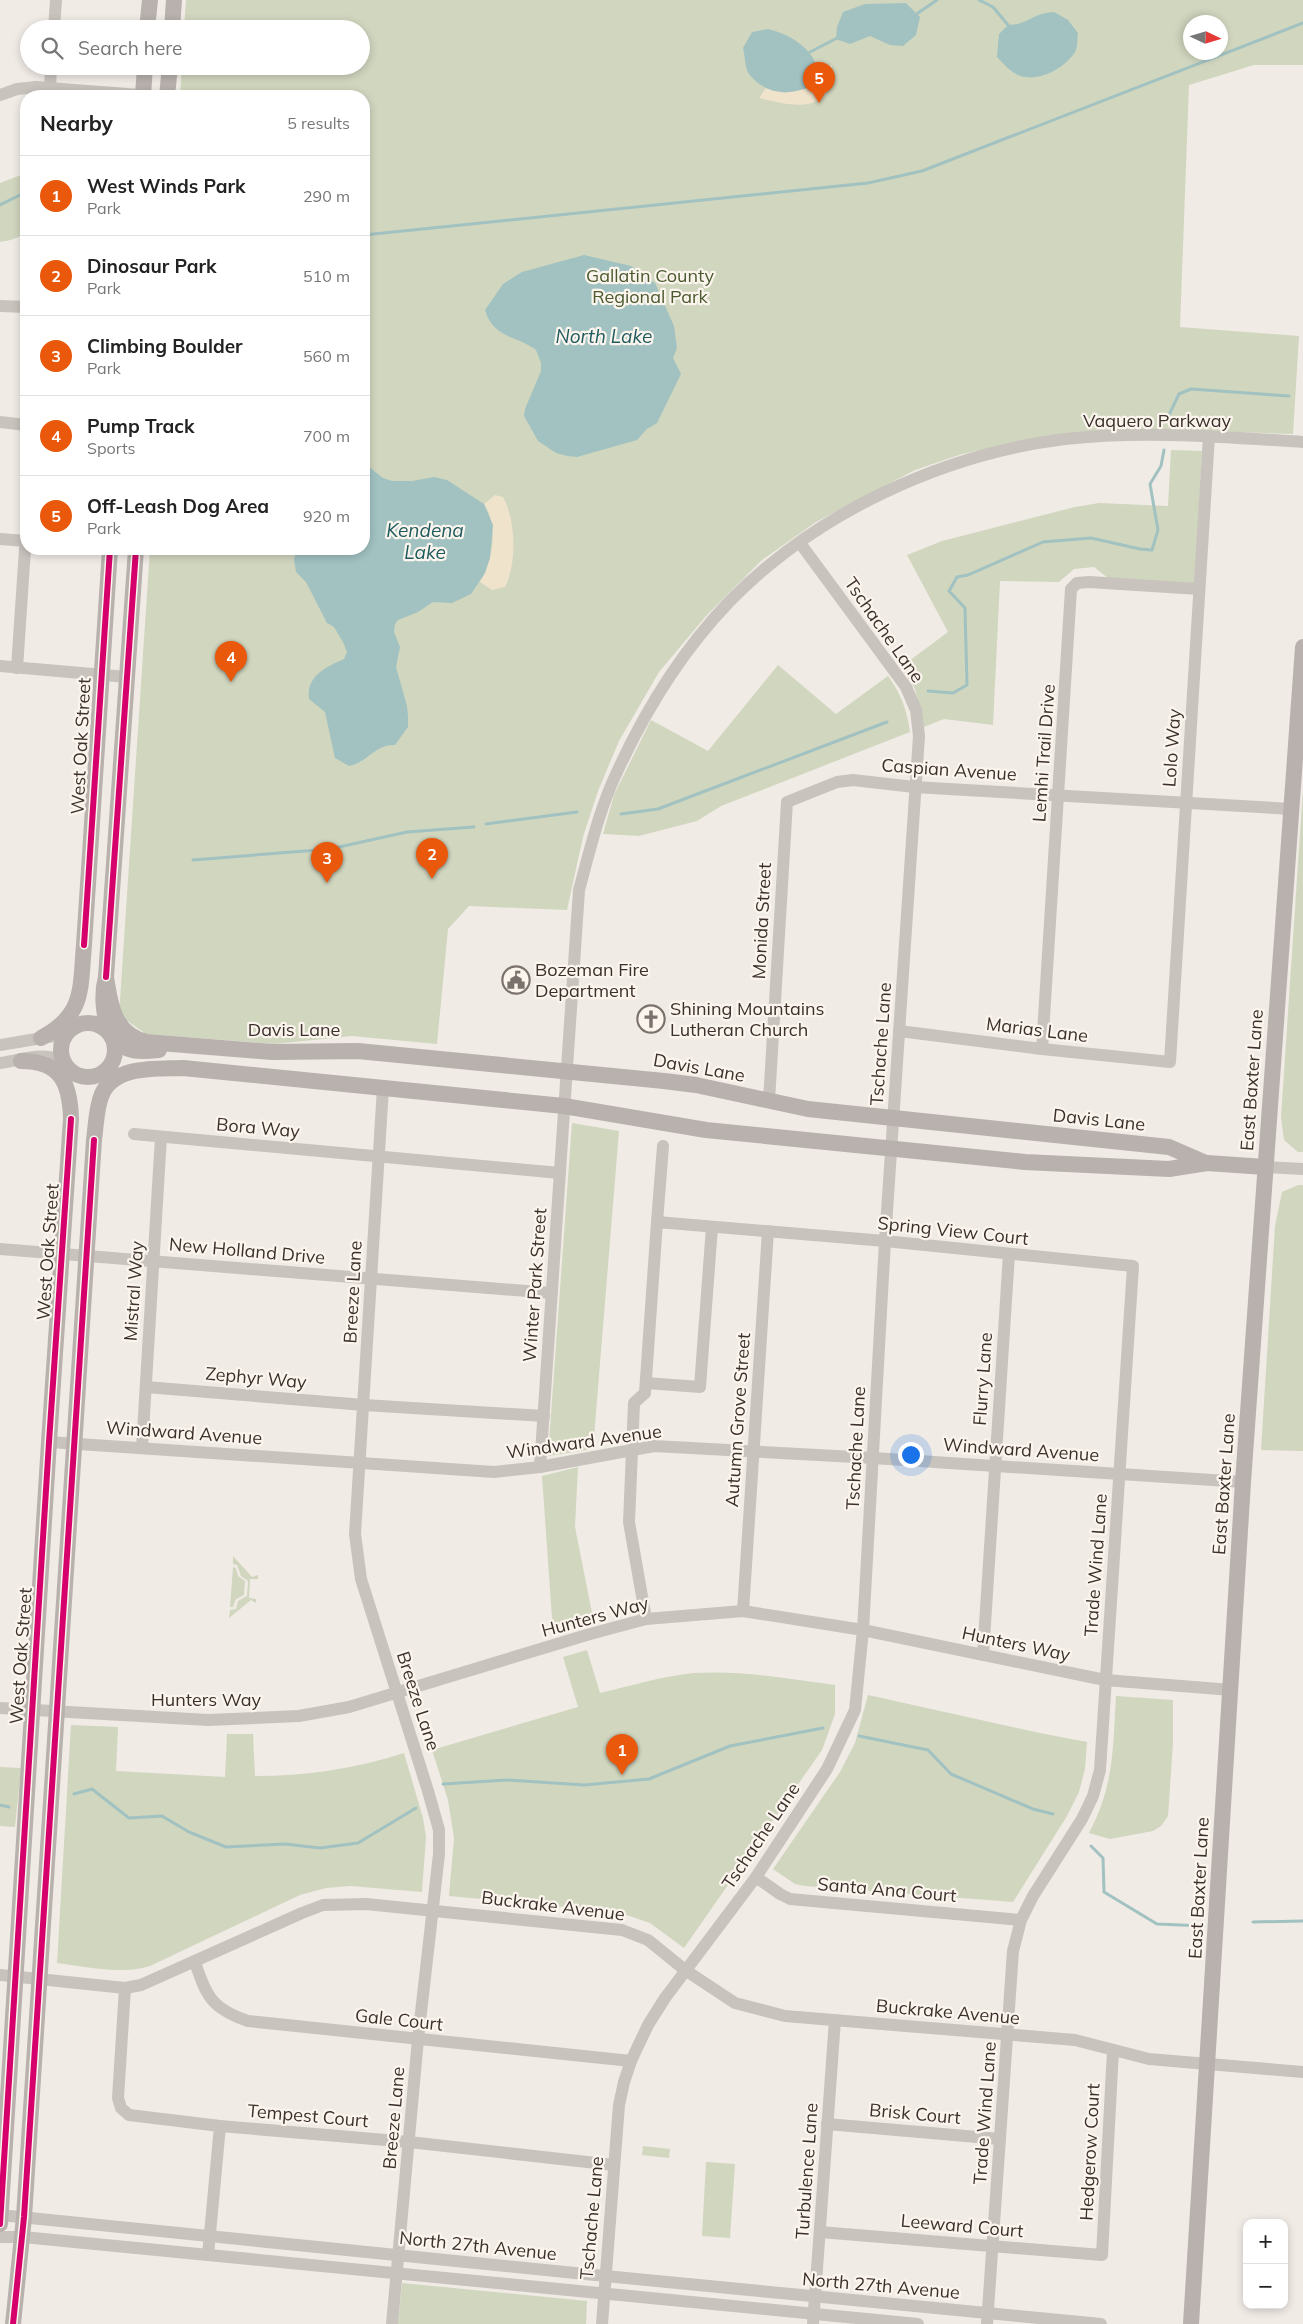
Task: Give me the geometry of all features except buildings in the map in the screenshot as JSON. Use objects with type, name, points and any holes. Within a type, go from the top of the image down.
[{"type":"main road","points":[[149,20],[150,0]]},
{"type":"main road","points":[[173,20],[174,0]]},
{"type":"main road","points":[[145,75],[146,90]]},
{"type":"main road","points":[[168,90],[169,75]]},
{"type":"main road","name":"West Oak Street","points":[[84,945],[100,675],[110,555]]},
{"type":"main road","points":[[94,1140],[90,1120],[91,1090],[115,1055],[103,995],[106,977],[136,555]]},
{"type":"main road","name":"East Baxter Lane","points":[[1191,2324],[1209,2065],[1243,1482],[1303,646]]},
{"type":"main road","points":[[72,1119],[75,1090],[61,1052],[62,1042],[87,1005],[84,945]]},
{"type":"main road","points":[[41,1038],[64,1024],[75,1007],[82,975],[84,945]]},
{"type":"main road","points":[[106,977],[113,1013],[121,1027],[131,1036],[142,1041],[181,1046]]},
{"type":"main road","points":[[72,1029],[92,1022],[111,1035],[126,1049],[136,1051],[164,1050],[181,1046]]},
{"type":"main road","name":"Davis Lane","points":[[181,1046],[272,1052],[358,1050],[696,1085],[808,1109],[1169,1147],[1207,1163]]},
{"type":"main road","points":[[21,1060],[46,1064],[61,1077],[70,1101],[72,1119]]},
{"type":"main road","points":[[66,1065],[83,1077],[104,1073],[120,1066],[154,1064],[183,1068]]},
{"type":"main road","points":[[13,2324],[23,2237],[94,1140],[102,1095],[114,1080],[136,1071],[183,1068]]},
{"type":"main road","name":"Davis Lane","points":[[183,1068],[564,1106],[706,1130],[1035,1162],[1169,1169],[1207,1163],[1265,1167]]},
{"type":"main road","name":"West Oak Street","points":[[0,2224],[8,1975],[32,1710],[72,1119]]},
{"type":"street","points":[[55,20],[56,0]]},
{"type":"street","points":[[50,88],[51,75]]},
{"type":"street","points":[[0,95],[27,88],[74,90]]},
{"type":"street","points":[[0,306],[20,307]]},
{"type":"street","points":[[0,422],[20,424]]},
{"type":"street","name":"Vaquero Parkway","points":[[564,1106],[579,890],[604,804],[637,732],[662,688],[687,652],[729,603],[768,567],[800,543],[888,490],[931,471],[988,454],[1023,446],[1101,436],[1209,436],[1303,442]]},
{"type":"street","name":"Lolo Way","points":[[1170,1062],[1209,436]]},
{"type":"street","points":[[0,539],[20,541]]},
{"type":"street","name":"Tschache Lane","points":[[602,2324],[619,2105],[631,2062],[648,2025],[686,1970],[756,1877],[828,1769],[855,1710],[863,1630],[885,1241],[914,787],[920,736],[916,710],[906,687],[800,543]]},
{"type":"street","points":[[17,668],[25,555]]},
{"type":"street","name":"Lemhi Trail Drive","points":[[1042,1049],[1071,589],[1077,583],[1089,582],[1199,589]]},
{"type":"street","points":[[0,666],[127,677]]},
{"type":"street","name":"Caspian Avenue","points":[[787,802],[837,782],[853,780],[914,787],[1292,809]]},
{"type":"street","name":"Monida Street","points":[[769,1101],[787,802]]},
{"type":"street","points":[[0,1045],[41,1038],[72,1029]]},
{"type":"street","name":"Marias Lane","points":[[899,1031],[1042,1049],[1170,1062]]},
{"type":"street","points":[[0,1064],[38,1055],[54,1057],[66,1065]]},
{"type":"street","name":"Breeze Lane","points":[[382,1088],[361,1464],[355,1534],[361,1579],[439,1830],[439,1854],[418,2039],[392,2324]]},
{"type":"street","name":"Winter Park Street","points":[[540,1467],[564,1106]]},
{"type":"street","name":"Bora Way","points":[[134,1134],[560,1173]]},
{"type":"street","name":"Mistral Way","points":[[142,1448],[161,1136]]},
{"type":"street","points":[[646,1619],[629,1522],[634,1403],[645,1393],[663,1146]]},
{"type":"street","name":"Davis Lane","points":[[1265,1167],[1303,1169]]},
{"type":"street","name":"Spring View Court","points":[[657,1222],[885,1241],[1133,1266]]},
{"type":"street","points":[[646,1383],[700,1387],[712,1227]]},
{"type":"street","name":"Autumn Grove Street","points":[[742,1611],[768,1231]]},
{"type":"street","name":"New Holland Drive","points":[[0,1249],[552,1293]]},
{"type":"street","name":"Flurry Lane","points":[[983,1655],[1009,1254]]},
{"type":"street","name":"Trade Wind Lane","points":[[988,2319],[1013,1951],[1021,1920],[1033,1896],[1082,1819],[1093,1796],[1100,1770],[1133,1266]]},
{"type":"street","name":"Zephyr Way","points":[[146,1387],[364,1405],[544,1416]]},
{"type":"street","name":"Windward Avenue","points":[[49,1442],[494,1472],[540,1467],[654,1446],[1243,1482]]},
{"type":"street","name":"Hunters Way","points":[[0,1708],[208,1720],[299,1716],[341,1709],[646,1619],[742,1611],[863,1630],[1106,1680],[1232,1690]]},
{"type":"street","name":"Santa Ana Court","points":[[756,1877],[790,1899],[1021,1920]]},
{"type":"street","name":"Buckrake Avenue","points":[[8,1975],[125,1988],[142,1985],[302,1913],[323,1906],[366,1904],[622,1930],[648,1940],[686,1970],[735,2003],[785,2016],[1075,2040],[1149,2060],[1303,2072]]},
{"type":"street","name":"Gale Court","points":[[195,1962],[204,1989],[211,2000],[233,2016],[263,2024],[631,2062]]},
{"type":"street","name":"Tempest Court","points":[[125,1988],[118,2098],[121,2108],[130,2115],[220,2126],[409,2142],[614,2165]]},
{"type":"street","name":"Turbulence Lane","points":[[813,2319],[835,2020]]},
{"type":"street","name":"Hedgerow Court","points":[[1102,2255],[1112,2050]]},
{"type":"street","name":"Brisk Court","points":[[827,2124],[1000,2139]]},
{"type":"street","points":[[208,2255],[220,2126]]},
{"type":"street","name":"North 27th Avenue","points":[[0,2215],[816,2297],[988,2319],[1101,2324]]},
{"type":"street","name":"Leeward Court","points":[[820,2232],[1102,2255]]},
{"type":"street","name":"North 27th Avenue","points":[[0,2237],[23,2237],[604,2293],[813,2319],[918,2324]]},
{"type":"green space","name":"Gallatin County Regional Park","points":[[186,0],[1303,0],[1303,65],[1254,65],[1189,85],[1180,327],[1299,336],[1293,434],[1150,429],[1047,436],[962,454],[915,470],[816,522],[762,560],[706,616],[659,672],[619,741],[598,791],[583,837],[567,910],[469,906],[448,929],[437,1044],[352,1036],[274,1044],[146,1034],[119,1015],[150,555],[370,555],[370,90],[180,90],[181,75],[370,75],[370,20],[185,20]]},
{"type":"green space","points":[[20,175],[20,236],[0,242],[0,183]]},
{"type":"green space","points":[[1171,450],[1202,451],[1195,585],[1108,578],[1094,567],[1074,569],[1059,582],[1000,581],[993,725],[944,719],[924,727],[915,689],[901,667],[948,632],[907,555],[942,541],[1075,507],[1099,503],[1168,506]]},
{"type":"green space","points":[[778,665],[836,714],[888,676],[903,702],[910,732],[721,806],[697,821],[639,836],[603,834],[614,795],[651,720],[708,751]]},
{"type":"green space","points":[[1303,789],[1303,1152],[1298,1152],[1284,1140],[1281,1118]]},
{"type":"green space","points":[[572,1123],[619,1131],[593,1449],[548,1456]]},
{"type":"green space","points":[[1298,1185],[1303,1185],[1303,1451],[1261,1450],[1275,1226],[1282,1192]]},
{"type":"green space","points":[[578,1467],[575,1527],[593,1618],[553,1632],[542,1476]]},
{"type":"green space","points":[[233,1556],[252,1577],[258,1575],[258,1579],[250,1579],[249,1598],[256,1599],[256,1603],[251,1600],[229,1618],[230,1610],[236,1609],[238,1601],[247,1596],[248,1581],[241,1576],[237,1565],[233,1564]]},
{"type":"green space","points":[[233,1567],[236,1568],[238,1576],[245,1581],[244,1595],[236,1599],[233,1607],[230,1607]]},
{"type":"green space","points":[[587,1650],[600,1693],[682,1674],[712,1672],[747,1674],[835,1685],[835,1714],[822,1750],[684,1948],[650,1923],[618,1912],[449,1896],[454,1838],[448,1800],[432,1750],[578,1707],[563,1657]]},
{"type":"green space","points":[[868,1695],[1087,1742],[1085,1769],[1079,1792],[1067,1816],[1013,1902],[805,1886],[795,1884],[773,1869],[840,1772],[855,1743]]},
{"type":"green space","points":[[1116,1696],[1173,1700],[1173,1743],[1168,1816],[1161,1826],[1153,1831],[1110,1839],[1089,1833],[1108,1783],[1113,1750]]},
{"type":"green space","points":[[71,1725],[118,1727],[116,1771],[225,1777],[227,1734],[253,1734],[255,1776],[292,1775],[330,1770],[386,1759],[404,1753],[423,1818],[426,1837],[422,1892],[350,1886],[326,1888],[300,1895],[150,1966],[139,1969],[116,1970],[57,1963]]},
{"type":"green space","points":[[0,1767],[21,1768],[15,1827],[0,1826]]},
{"type":"green space","points":[[643,2146],[670,2149],[669,2158],[642,2155]]},
{"type":"green space","points":[[706,2162],[735,2164],[730,2238],[702,2236]]},
{"type":"green space","points":[[402,2283],[587,2301],[586,2324],[398,2324]]},
{"type":"sand","points":[[832,65],[831,81],[826,93],[819,100],[809,104],[798,105],[759,98],[766,88],[785,93],[819,73],[818,67]]},
{"type":"sand","points":[[495,495],[503,497],[507,507],[513,530],[513,554],[512,566],[505,587],[492,590],[480,582],[491,553],[493,533],[489,513],[484,504]]},
{"type":"water","points":[[906,3],[920,17],[916,35],[903,46],[890,45],[870,36],[850,44],[836,39],[837,27],[843,12],[865,4]]},
{"type":"water","points":[[1054,12],[1068,20],[1078,33],[1075,52],[1065,63],[1043,75],[1028,77],[1014,73],[997,57],[999,34],[1008,25],[1021,23],[1040,14]]},
{"type":"water","points":[[768,29],[787,36],[804,47],[815,63],[818,73],[817,83],[800,90],[781,92],[764,87],[756,82],[748,72],[743,48],[752,32]]},
{"type":"water","name":"North Lake","points":[[584,255],[631,266],[655,283],[674,326],[677,348],[673,358],[681,374],[657,423],[647,429],[637,440],[577,457],[556,453],[538,441],[524,416],[525,409],[541,371],[541,363],[536,350],[500,331],[489,319],[485,310],[503,284],[522,272]]},
{"type":"water","name":"Kendena Lake","points":[[370,468],[383,478],[392,481],[412,481],[434,477],[447,480],[484,504],[493,525],[490,558],[485,573],[471,594],[452,603],[433,602],[418,612],[398,620],[395,624],[394,632],[400,647],[396,667],[407,706],[408,727],[395,745],[382,747],[361,761],[349,766],[335,758],[325,712],[309,699],[309,691],[314,678],[324,669],[344,659],[347,652],[334,627],[327,623],[306,582],[296,572],[295,555],[370,555]]},
{"type":"waterway","points":[[915,15],[937,0]]},
{"type":"waterway","points":[[979,0],[993,7],[1008,25]]},
{"type":"waterway","points":[[370,234],[868,183],[922,171],[1303,23]]},
{"type":"waterway","points":[[810,52],[839,37]]},
{"type":"waterway","points":[[0,205],[20,195]]},
{"type":"waterway","points":[[1168,417],[1179,394],[1191,389],[1289,396]]},
{"type":"waterway","points":[[928,691],[953,693],[967,685],[965,608],[949,591],[957,577],[968,575],[1043,542],[1091,538],[1152,550],[1158,530],[1150,484],[1161,466],[1164,450]]},
{"type":"waterway","points":[[621,814],[658,809],[887,722]]},
{"type":"waterway","points":[[486,824],[577,812]]},
{"type":"waterway","points":[[193,860],[330,849],[407,832],[474,827]]},
{"type":"waterway","points":[[443,1784],[507,1780],[584,1785],[649,1779],[730,1746],[823,1728]]},
{"type":"waterway","points":[[859,1736],[928,1750],[951,1774],[1033,1809],[1053,1814]]},
{"type":"waterway","points":[[74,1794],[92,1789],[129,1818],[162,1816],[189,1832],[226,1847],[285,1844],[320,1848],[358,1843],[416,1808]]},
{"type":"waterway","points":[[0,1805],[9,1807]]},
{"type":"waterway","points":[[1091,1846],[1103,1858],[1104,1892],[1157,1924],[1204,1926]]},
{"type":"waterway","points":[[1253,1922],[1303,1921]]},
{"type":"cycle path","points":[[84,945],[110,555]]},
{"type":"cycle path","points":[[106,977],[136,555]]},
{"type":"cycle path","points":[[0,2224],[71,1119]]},
{"type":"cycle path","points":[[13,2324],[24,2217],[94,1140]]},
{"type":"place","name":"Off-Leash Dog Area","points":[[819,103]]},
{"type":"place","name":"Pump Track","points":[[231,682]]},
{"type":"place","name":"Dinosaur Park","points":[[432,879]]},
{"type":"place","name":"Climbing Boulder","points":[[327,883]]},
{"type":"place","name":"Bozeman Fire Department","points":[[516,980]]},
{"type":"place","name":"Shining Mountains Lutheran Church","points":[[651,1019]]},
{"type":"place","name":"West Winds Park","points":[[622,1775]]}]
